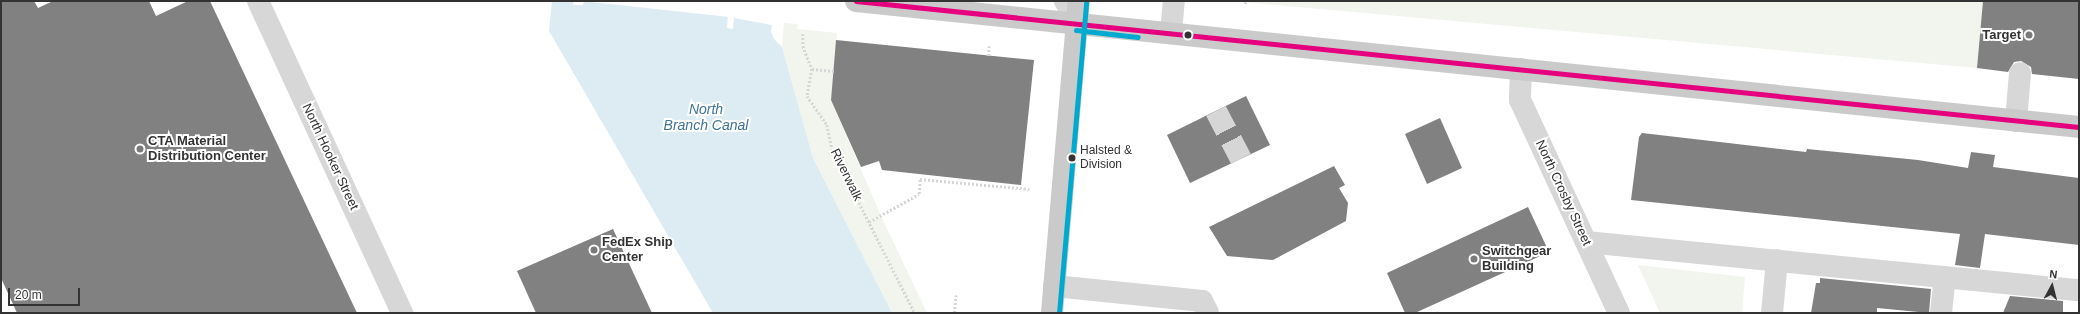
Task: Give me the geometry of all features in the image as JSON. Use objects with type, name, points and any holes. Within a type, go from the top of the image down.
[{"type":"main road","points":[[856,1],[2079,127]]},
{"type":"main road","points":[[1052,313],[1079,1]]},
{"type":"street","name":"North Hooker Street","points":[[258,1],[402,313]]},
{"type":"street","points":[[1065,1],[1077,23]]},
{"type":"street","points":[[1171,33],[1174,1]]},
{"type":"street","name":"North Crosby Street","points":[[1521,69],[1520,100],[1620,313]]},
{"type":"street","points":[[2016,121],[2020,73]]},
{"type":"street","points":[[1586,242],[2079,290]]},
{"type":"street","points":[[1772,313],[1777,260]]},
{"type":"street","points":[[1941,313],[1945,277]]},
{"type":"street","points":[[1054,286],[1202,301],[1208,313]]},
{"type":"path","points":[[803,34],[803,46],[812,69],[834,71]]},
{"type":"path","points":[[988,56],[989,46]]},
{"type":"path","name":"Riverwalk","points":[[812,69],[807,96],[827,125],[832,149],[915,313]]},
{"type":"path","points":[[869,222],[919,194],[920,178],[1030,189]]},
{"type":"path","points":[[954,313],[956,295]]},
{"type":"shaded area","points":[[1230,1],[1983,1],[1977,68]]},
{"type":"shaded area","points":[[784,23],[798,24],[797,29],[837,33],[831,100],[882,218],[927,313],[892,313],[813,158],[782,47]]},
{"type":"shaded area","points":[[1638,265],[1745,277],[1742,313],[1660,313]]},
{"type":"water","name":"North Branch Canal","points":[[552,1],[574,1],[573,5],[583,5],[584,1],[729,1],[727,28],[733,29],[734,18],[772,25],[771,31],[774,39],[782,47],[813,158],[892,313],[713,313],[549,31]]},
{"type":"pier","points":[[582,1],[731,1],[729,17]]},
{"type":"building","name":"CTA Material Distribution Center","points":[[1,1],[34,1],[38,8],[53,1],[149,1],[156,16],[188,1],[210,1],[357,313],[17,313],[1,278]]},
{"type":"building","name":"Target","points":[[1983,1],[2079,1],[2079,79],[2032,74],[2031,67],[2021,61],[2014,62],[2008,72],[1977,68]]},
{"type":"building","points":[[836,40],[1034,60],[1021,185],[882,170],[879,161],[861,167],[831,100]]},
{"type":"building","points":[[1246,96],[1270,145],[1190,183],[1167,135]]},
{"type":"building","points":[[1440,118],[1462,168],[1427,184],[1405,134]]},
{"type":"building","points":[[1642,133],[1806,152],[1807,149],[1918,160],[1968,168],[1971,152],[1995,155],[1993,167],[2079,178],[2079,245],[1985,234],[1980,268],[1955,265],[1960,234],[1631,200],[1639,137]]},
{"type":"building","points":[[1334,166],[1345,185],[1339,188],[1348,203],[1346,221],[1273,260],[1227,256],[1209,227]]},
{"type":"building","name":"Switchgear Building","points":[[1528,207],[1549,252],[1415,313],[1405,313],[1387,273]]},
{"type":"building","name":"FedEx Ship Center","points":[[613,229],[652,313],[536,313],[517,271]]},
{"type":"building","points":[[1820,278],[1931,289],[1929,313],[1877,308],[1877,313],[1811,313],[1816,283],[1820,283]]},
{"type":"building","points":[[2010,296],[2063,301],[2063,313],[2003,313]]},
{"type":"tunnel","points":[[1216,111],[1241,159]]},
{"type":"transit line","points":[[856,1],[2079,127]]},
{"type":"transit line","points":[[1059,313],[1086,2]]},
{"type":"transit line","points":[[1076,30],[1138,37]]},
{"type":"place","name":"Target","points":[[2029,35]]},
{"type":"place","name":"CTA Material Distribution Center","points":[[140,149]]},
{"type":"place","name":"Halsted & Division","points":[[1072,158]]},
{"type":"place","name":"FedEx Ship Center","points":[[594,250]]},
{"type":"place","name":"Switchgear Building","points":[[1474,259]]}]
